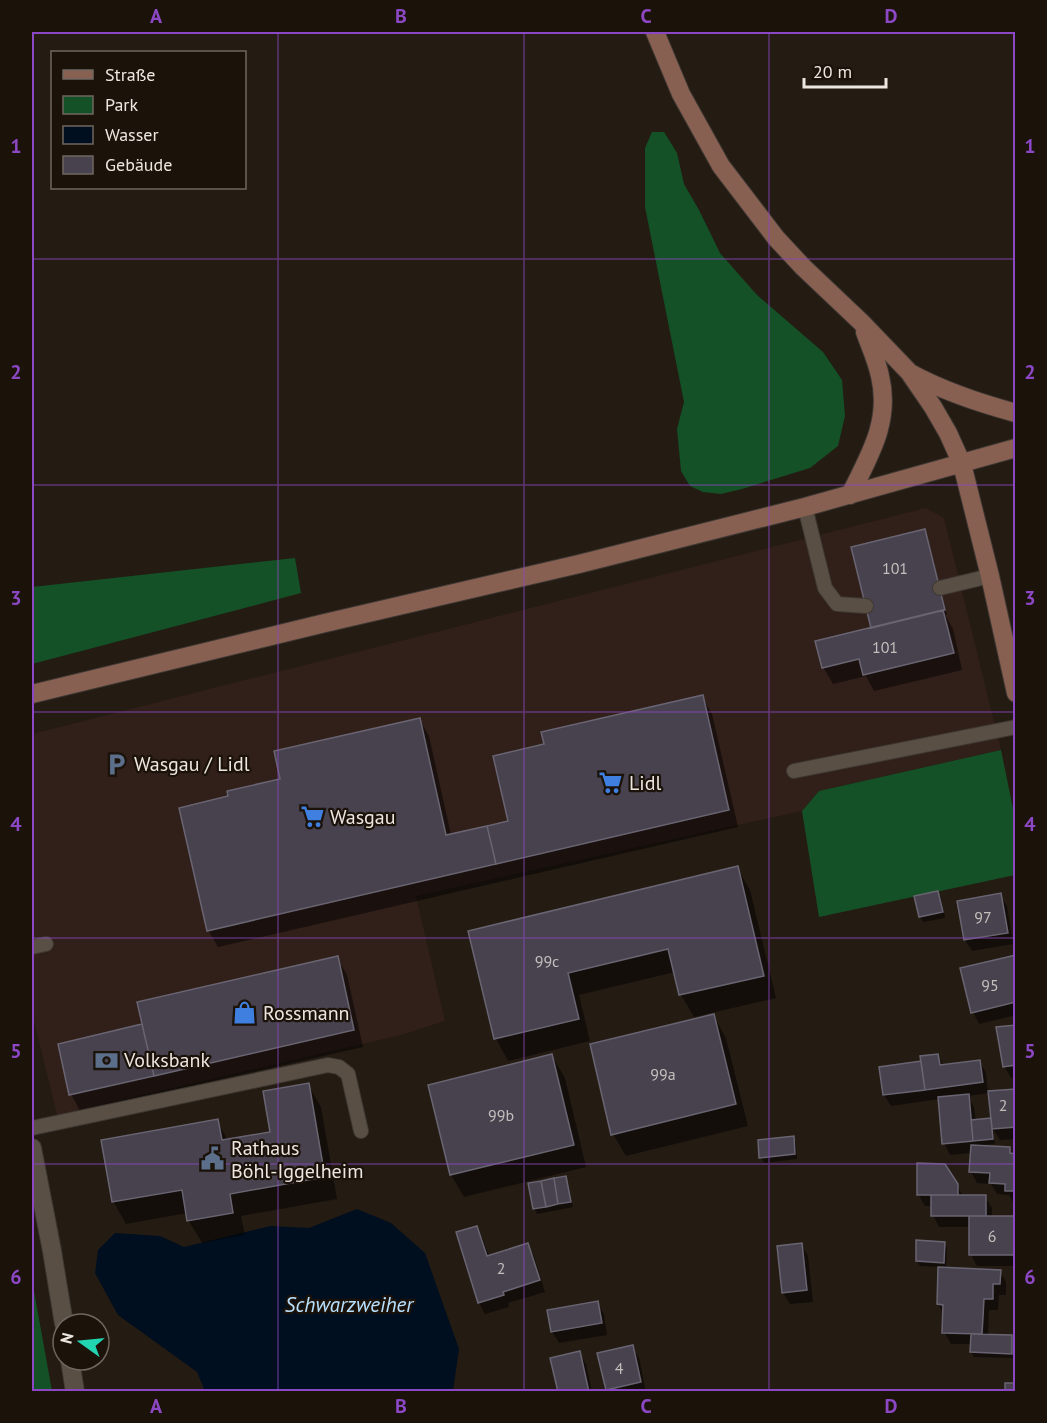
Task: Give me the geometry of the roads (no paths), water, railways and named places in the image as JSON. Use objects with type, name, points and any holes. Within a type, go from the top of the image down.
[{"type":"main road","points":[[655,32],[681,94],[722,166],[776,238],[909,372],[933,406],[948,433],[962,464],[1012,666],[1016,693]]},
{"type":"main road","points":[[850,495],[875,445],[882,422],[881,376],[861,322]]},
{"type":"main road","points":[[909,372],[960,395],[1016,413]]},
{"type":"main road","points":[[32,694],[579,564],[805,507],[1016,448]]},
{"type":"street","points":[[32,1148],[62,1312]]},
{"type":"street","points":[[72,1372],[75,1392]]},
{"type":"lane","points":[[805,507],[825,588],[837,604],[866,606]]},
{"type":"lane","points":[[940,588],[990,576]]},
{"type":"lane","points":[[794,771],[1016,727]]},
{"type":"lane","points":[[32,947],[46,944]]},
{"type":"lane","points":[[32,1128],[328,1065],[339,1067],[348,1074],[361,1131]]},
{"type":"water","name":"Schwarzweiher","points":[[357,1209],[391,1223],[425,1253],[459,1349],[453,1391],[205,1391],[197,1372],[118,1315],[95,1273],[98,1250],[115,1233],[160,1236],[184,1247],[271,1226],[309,1228]]},
{"type":"place","name":"Wasgau / Lidl","points":[[116,764]]},
{"type":"place","name":"Lidl","points":[[611,783]]},
{"type":"place","name":"Wasgau","points":[[312,817]]},
{"type":"place","name":"Rossmann","points":[[245,1013]]},
{"type":"place","name":"Volksbank","points":[[106,1060]]},
{"type":"place","name":"Rathaus Böhl-Iggelheim","points":[[213,1159]]}]
